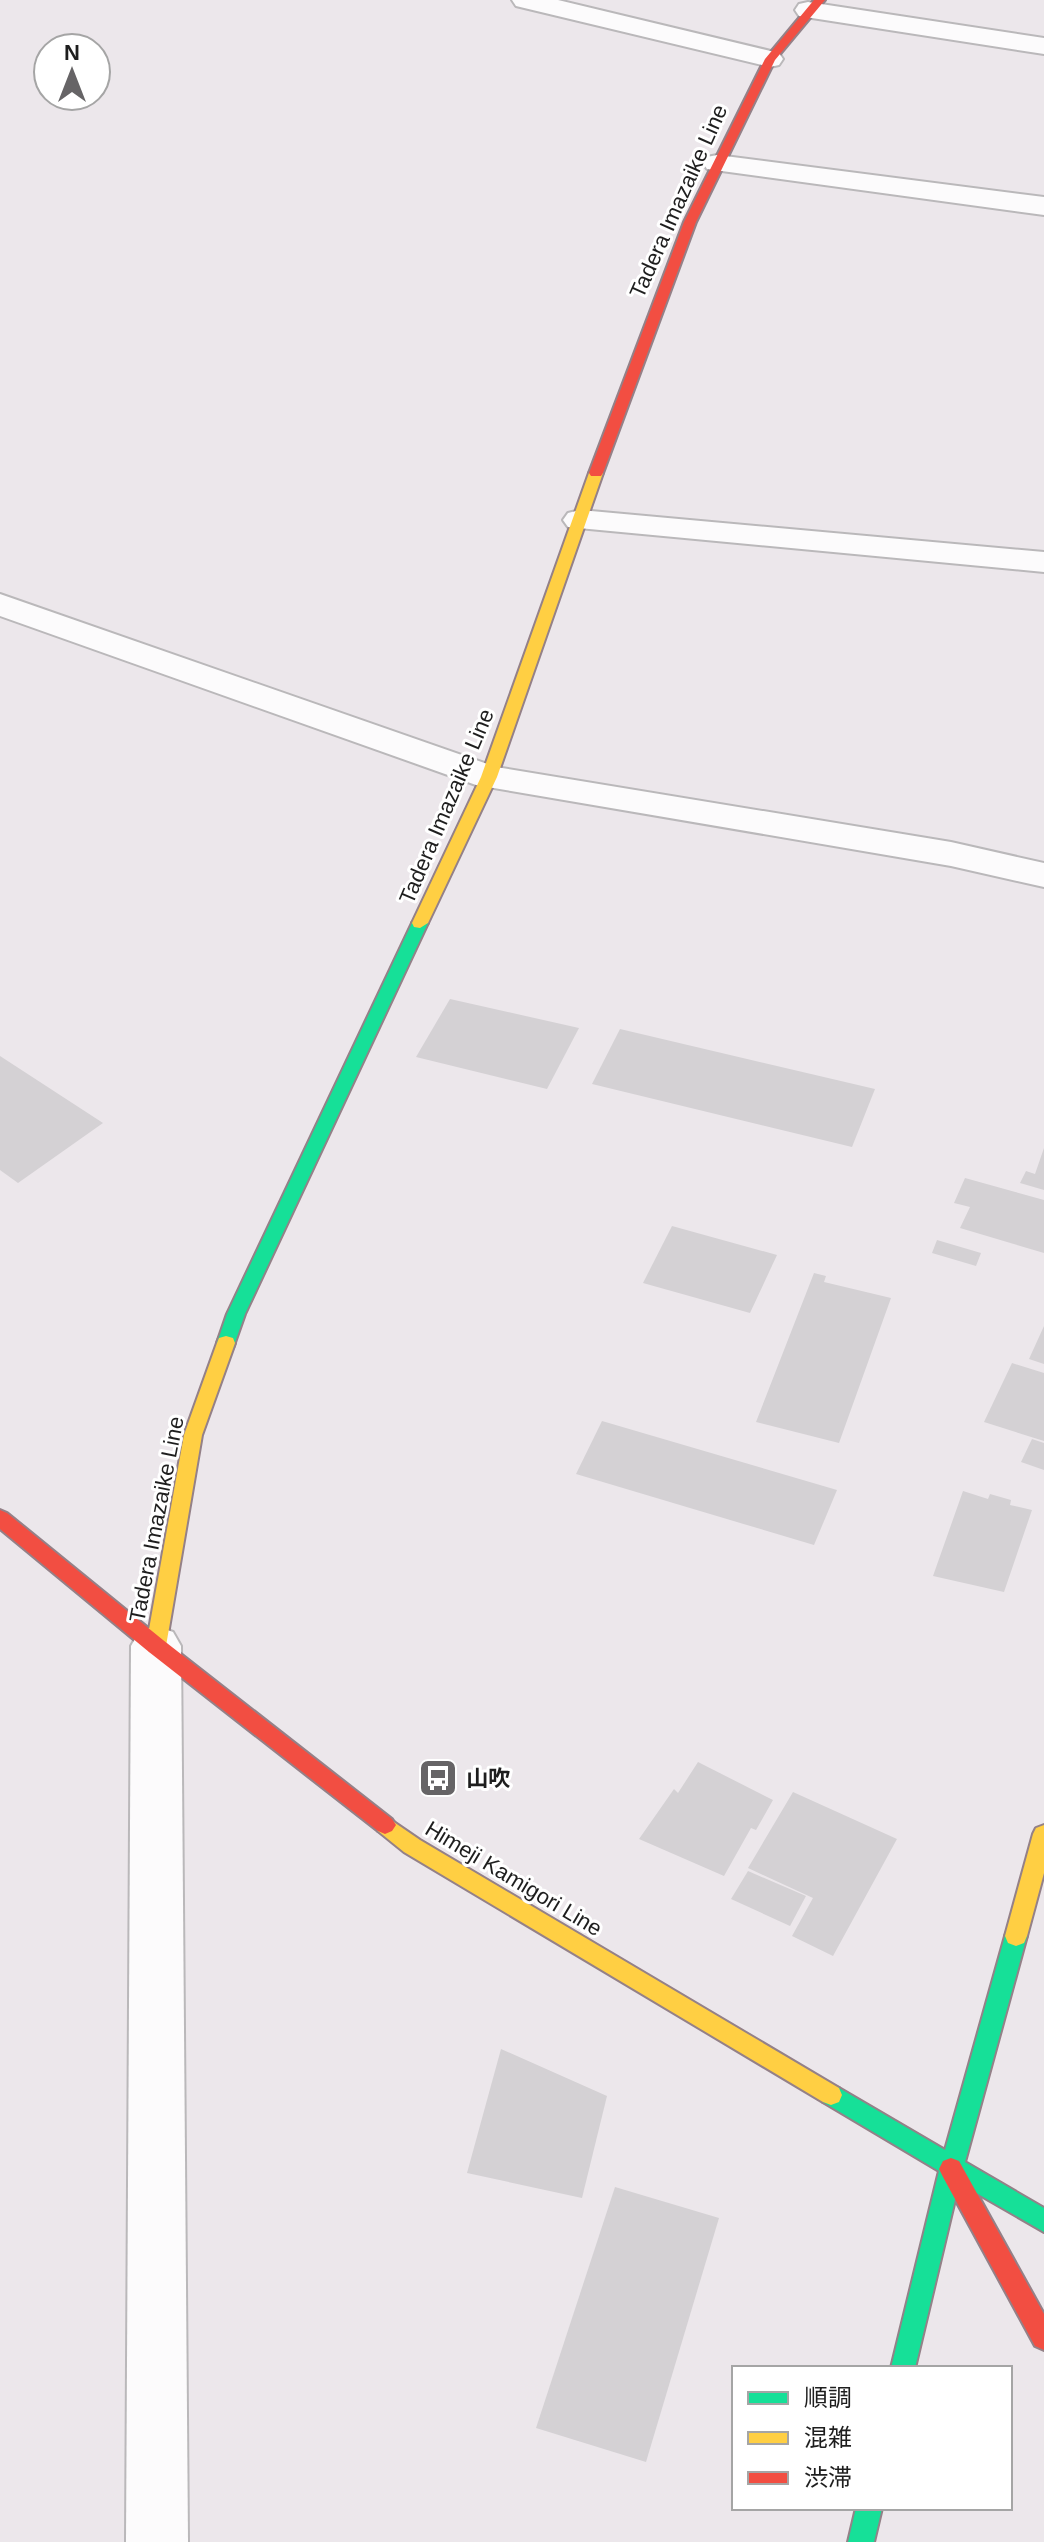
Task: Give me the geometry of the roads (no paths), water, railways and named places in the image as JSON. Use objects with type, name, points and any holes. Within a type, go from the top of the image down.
[{"type":"main road","name":"Tadera Imazaike Line","points":[[156,1646],[193,1435],[236,1314],[489,777],[644,337],[717,163],[770,59],[814,5]]},
{"type":"main road","name":"Himeji Kamigori Line","points":[[0,1518],[156,1646],[412,1846],[951,2169],[1044,2221]]},
{"type":"main road","points":[[903,2366],[951,2169],[1044,1834]]},
{"type":"main road","points":[[951,2169],[1044,2338]]},
{"type":"main road","points":[[861,2542],[869,2510]]},
{"type":"street","points":[[525,0],[770,59]]},
{"type":"street","points":[[814,5],[1044,46]]},
{"type":"street","points":[[717,163],[1044,206]]},
{"type":"street","points":[[580,520],[1044,562]]},
{"type":"street","points":[[0,604],[489,777],[951,854],[1044,875]]},
{"type":"street","points":[[156,1646],[157,2542]]},
{"type":"place","name":"山吹","points":[[438,1778]]}]
